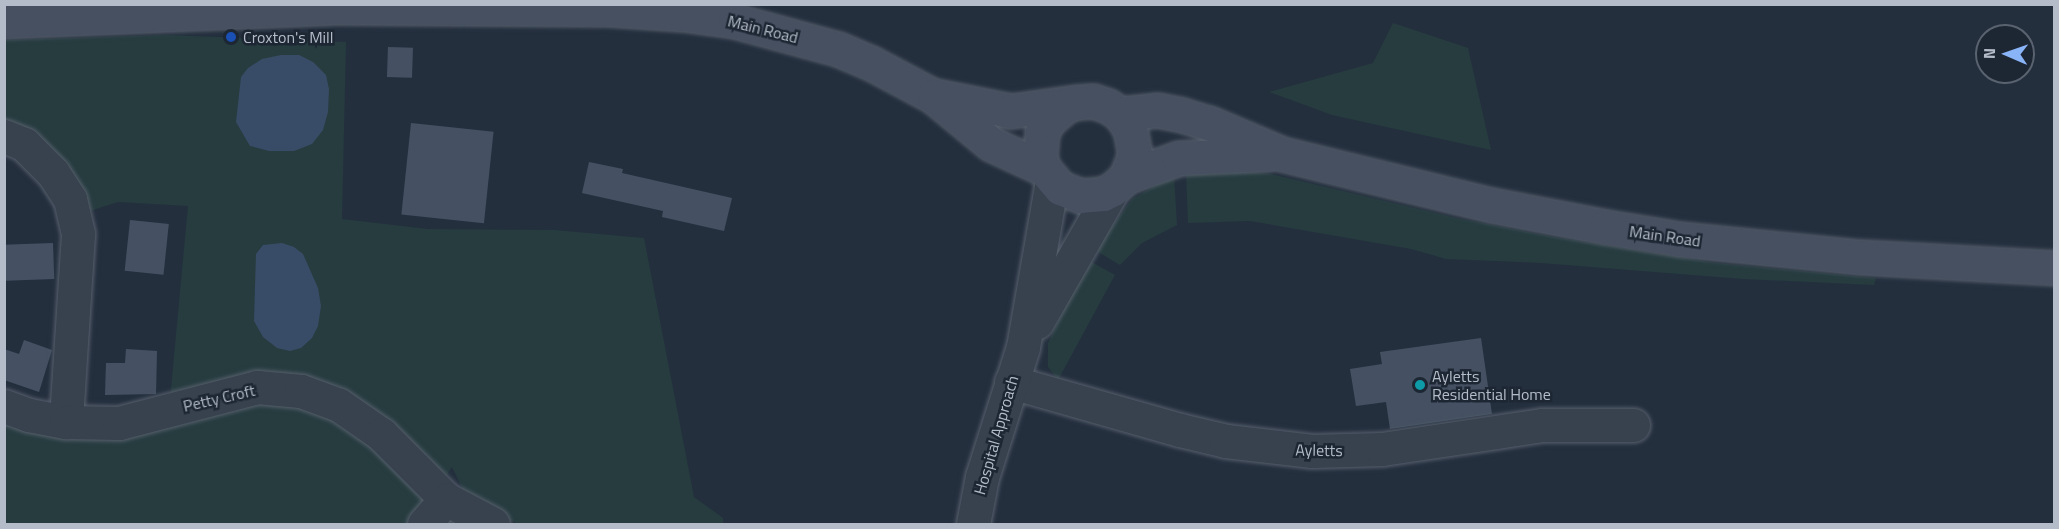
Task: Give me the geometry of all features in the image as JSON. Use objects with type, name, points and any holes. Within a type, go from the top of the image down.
[{"type":"main road","name":"Main Road","points":[[4,21],[249,7],[332,6],[609,9],[683,14],[735,21],[838,49],[871,63],[933,96],[991,144],[1048,174],[1070,194],[1081,196],[1103,194],[1119,183],[1179,158],[1282,154]]},
{"type":"main road","name":"Main Road","points":[[933,96],[1011,111],[1093,101],[1108,106],[1120,114],[1157,110],[1209,123],[1282,154],[1491,205],[1679,239],[1860,257],[2055,268]]},
{"type":"main road","points":[[1048,174],[1040,157],[1042,132],[1056,112],[1078,102]]},
{"type":"main road","points":[[1119,183],[1135,154],[1131,129],[1120,114]]},
{"type":"street","points":[[4,136],[24,144],[53,173],[70,199],[78,234],[66,422]]},
{"type":"street","name":"Hospital Approach","points":[[973,525],[982,477],[1023,347],[1048,174]]},
{"type":"street","name":"Hospital Approach","points":[[1023,347],[1119,183]]},
{"type":"street","name":"Ayletts","points":[[1011,382],[1192,433],[1274,448],[1311,451],[1382,449],[1542,425],[1633,425]]},
{"type":"street","name":"Petty Croft","points":[[4,406],[29,415],[66,422],[119,423],[257,387],[301,391],[339,405],[381,434],[446,499],[493,525]]},
{"type":"street","points":[[424,525],[446,499]]},
{"type":"green space","points":[[1393,23],[1468,48],[1491,150],[1332,115],[1269,92],[1373,63]]},
{"type":"green space","points":[[167,35],[346,42],[342,219],[428,229],[554,230],[644,238],[694,497],[723,518],[723,524],[518,524],[467,498],[452,467],[427,505],[410,524],[5,524],[5,417],[169,410],[188,206],[118,202],[90,211],[5,123],[5,40]]},
{"type":"green space","points":[[1233,170],[1271,174],[1461,219],[1554,237],[1716,263],[1876,278],[1874,285],[1743,279],[1541,263],[1446,259],[1411,249],[1250,221],[1188,223],[1186,171]]},
{"type":"green space","points":[[1174,175],[1177,225],[1142,243],[1120,265],[1095,250],[1132,199]]},
{"type":"green space","points":[[1088,260],[1115,275],[1058,380],[1048,367],[1048,343]]},
{"type":"water","points":[[281,55],[299,55],[313,62],[326,75],[329,89],[328,112],[323,130],[312,144],[294,151],[269,151],[250,146],[236,122],[241,77],[248,68],[262,59]]},
{"type":"water","points":[[282,243],[294,247],[303,254],[318,288],[321,306],[318,326],[312,338],[301,348],[290,351],[277,348],[263,337],[254,321],[256,254],[263,245]]},
{"type":"building","points":[[388,47],[413,48],[412,78],[387,77]]},
{"type":"building","points":[[411,123],[494,132],[484,223],[401,214]]},
{"type":"building","points":[[589,162],[623,169],[622,173],[732,198],[724,231],[662,217],[663,211],[582,193]]},
{"type":"building","points":[[130,220],[169,224],[163,275],[125,271]]},
{"type":"building","points":[[53,243],[54,279],[5,281],[4,245]]},
{"type":"building","name":"Ayletts Residential Home","points":[[1481,338],[1492,414],[1390,429],[1386,402],[1356,406],[1350,369],[1382,364],[1380,352]]},
{"type":"building","points":[[24,340],[52,350],[39,392],[4,380],[4,349],[19,354]]},
{"type":"building","points":[[126,349],[157,351],[156,394],[105,395],[106,363],[125,363]]},
{"type":"place","name":"Croxton's Mill","points":[[231,37]]},
{"type":"place","name":"Ayletts Residential Home","points":[[1420,385]]}]
